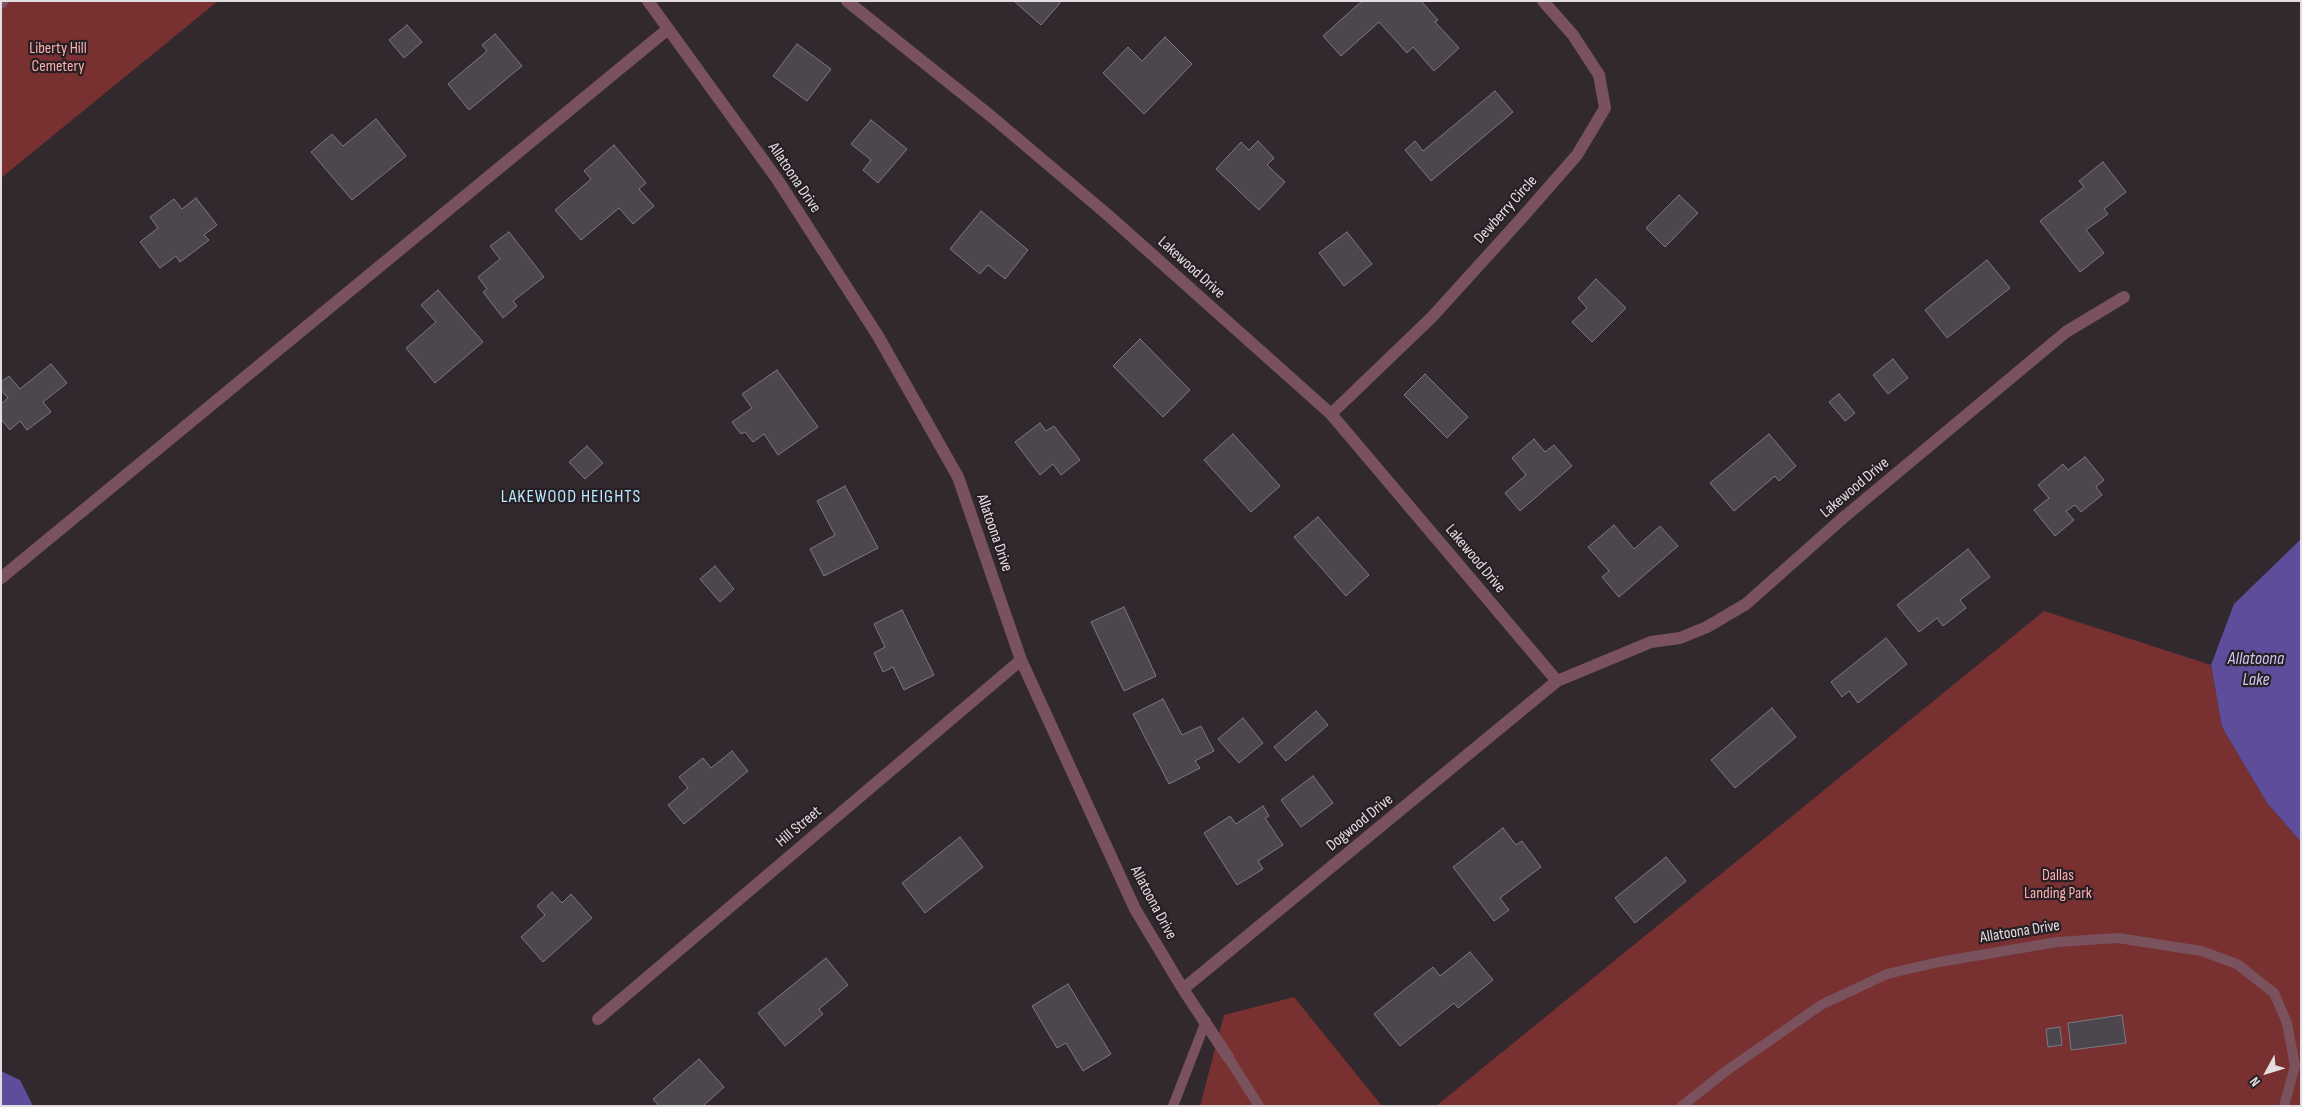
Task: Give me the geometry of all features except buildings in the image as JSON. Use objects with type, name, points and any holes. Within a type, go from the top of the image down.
[{"type":"street","name":"Allatoona Drive","points":[[648,1],[777,179],[878,336],[958,477],[1021,660],[1135,909],[1183,989],[1206,1021],[1228,1057]]},
{"type":"street","name":"Lakewood Drive","points":[[847,1],[992,117],[1102,210],[1331,414],[1557,681],[1651,642],[1680,638],[1707,627],[1746,604],[1843,518],[2066,332],[2124,297]]},
{"type":"street","name":"Dewberry Circle","points":[[1331,414],[1432,317],[1520,220],[1577,155],[1605,108],[1599,75],[1573,35],[1543,1]]},
{"type":"street","points":[[1,578],[668,29]]},
{"type":"street","name":"Hill Street","points":[[598,1019],[1021,660]]},
{"type":"street","name":"Dogwood Drive","points":[[1183,989],[1557,681]]},
{"type":"lane","name":"Allatoona Drive","points":[[1682,1106],[1726,1071],[1821,1006],[1887,974],[1939,962],[2057,942],[2118,938],[2201,951],[2237,964],[2274,993],[2287,1023],[2295,1066],[2284,1106]]},
{"type":"lane","points":[[1172,1106],[1206,1021]]},
{"type":"lane","name":"Allatoona Drive","points":[[1228,1057],[1256,1103]]},
{"type":"green space","name":"Liberty Hill Cemetery","points":[[1,1],[218,1],[1,178]]},
{"type":"green space","name":"Dallas Landing Park","points":[[2044,611],[2211,665],[2222,727],[2267,803],[2301,842],[2301,1106],[1436,1106]]},
{"type":"green space","points":[[1294,997],[1382,1106],[1200,1106],[1224,1015]]},
{"type":"water","name":"Allatoona Lake","points":[[2301,539],[2301,842],[2267,803],[2222,727],[2211,665],[2234,604]]},
{"type":"water","points":[[1,1071],[20,1080],[33,1106],[1,1106]]},
{"type":"district","name":"LAKEWOOD HEIGHTS","points":[[571,497]]}]
